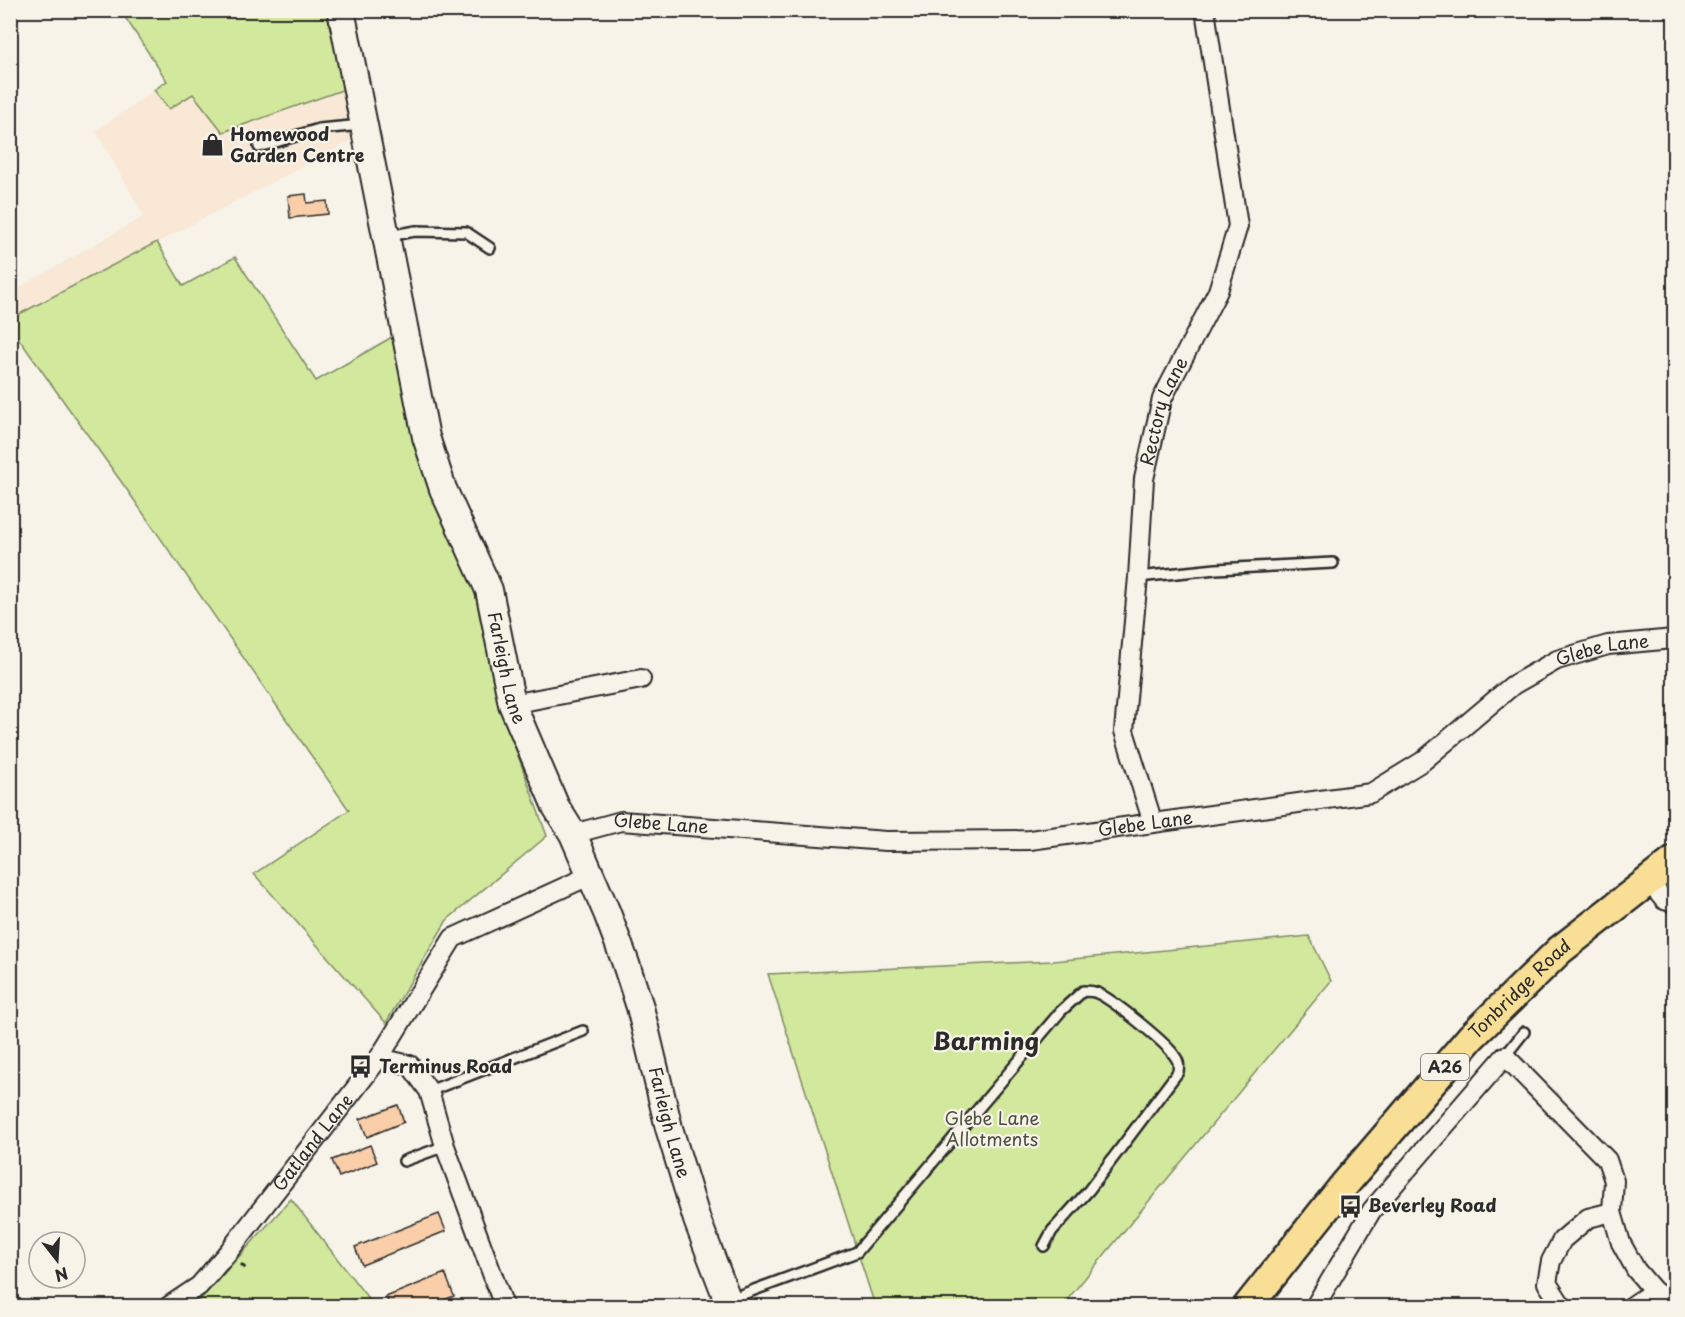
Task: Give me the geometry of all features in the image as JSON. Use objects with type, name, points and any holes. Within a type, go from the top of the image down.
[{"type":"main road","name":"Tonbridge Road","points":[[1248,1306],[1345,1185],[1470,1037],[1560,950],[1674,861]]},
{"type":"street","name":"Farleigh Lane","points":[[341,10],[426,437],[443,489],[489,590],[512,704],[556,807],[573,834],[614,932],[637,998],[669,1128],[697,1220],[729,1303]]},
{"type":"street","name":"Rectory Lane","points":[[1153,823],[1124,731],[1144,479],[1162,399],[1218,291],[1238,226],[1205,10]]},
{"type":"street","name":"Glebe Lane","points":[[573,834],[621,821],[886,841],[1030,840],[1371,793],[1423,761],[1513,685],[1557,660],[1608,645],[1674,639]]},
{"type":"street","points":[[512,704],[641,679]]},
{"type":"street","name":"Gatland Lane","points":[[169,1306],[199,1286],[229,1251],[379,1058],[453,939],[591,875]]},
{"type":"street","points":[[1648,880],[1664,900],[1674,903]]},
{"type":"street","points":[[1315,1306],[1372,1210],[1505,1056],[1607,1160],[1614,1181],[1612,1212],[1621,1243],[1636,1270],[1654,1291],[1674,1304]]},
{"type":"street","points":[[379,1058],[410,1065],[429,1091],[445,1146],[504,1306]]},
{"type":"street","points":[[1562,1306],[1547,1283],[1551,1261],[1562,1240],[1588,1218],[1612,1212]]},
{"type":"street","points":[[1632,1306],[1654,1291]]},
{"type":"lane","points":[[259,147],[319,129],[364,124]]},
{"type":"lane","points":[[387,236],[415,231],[466,232],[490,248]]},
{"type":"lane","points":[[1138,577],[1216,569],[1333,563]]},
{"type":"lane","points":[[729,1303],[856,1252],[1061,1011],[1083,991],[1091,991],[1114,1004],[1167,1047],[1176,1056],[1179,1064],[1178,1072],[1089,1190],[1052,1231],[1044,1246]]},
{"type":"lane","points":[[429,1091],[584,1031]]},
{"type":"lane","points":[[1505,1056],[1524,1032]]},
{"type":"lane","points":[[404,1161],[445,1146]]},
{"type":"shaded area","points":[[345,89],[351,141],[11,319],[10,293],[144,216],[96,131],[154,90],[169,109],[193,94],[223,131]]},
{"type":"green space","points":[[121,11],[326,11],[345,89],[223,132],[193,94],[169,109],[154,90],[167,81]]},
{"type":"green space","points":[[157,242],[183,286],[235,257],[316,381],[392,337],[419,455],[473,584],[498,700],[547,836],[447,920],[386,1023],[254,874],[349,810],[125,487],[11,328],[10,319]]},
{"type":"green space","name":"Glebe Lane Allotments","points":[[1309,936],[1331,981],[1062,1306],[875,1306],[768,974],[1053,961]]},
{"type":"green space","points":[[291,1199],[374,1306],[191,1306],[200,1300]]},
{"type":"building","points":[[306,194],[307,203],[327,201],[328,214],[290,218],[288,196]]},
{"type":"building","points":[[398,1105],[404,1122],[367,1137],[360,1119]]},
{"type":"building","points":[[370,1145],[377,1162],[339,1177],[332,1160]]},
{"type":"building","points":[[439,1214],[446,1231],[362,1265],[355,1247]]},
{"type":"building","points":[[445,1273],[454,1296],[429,1306],[390,1306],[386,1297]]},
{"type":"place","name":"Homewood Garden Centre","points":[[212,145]]},
{"type":"place","name":"Terminus Road","points":[[361,1067]]},
{"type":"place","name":"Beverley Road","points":[[1350,1206]]},
{"type":"district","name":"Barming","points":[[986,1042]]}]
